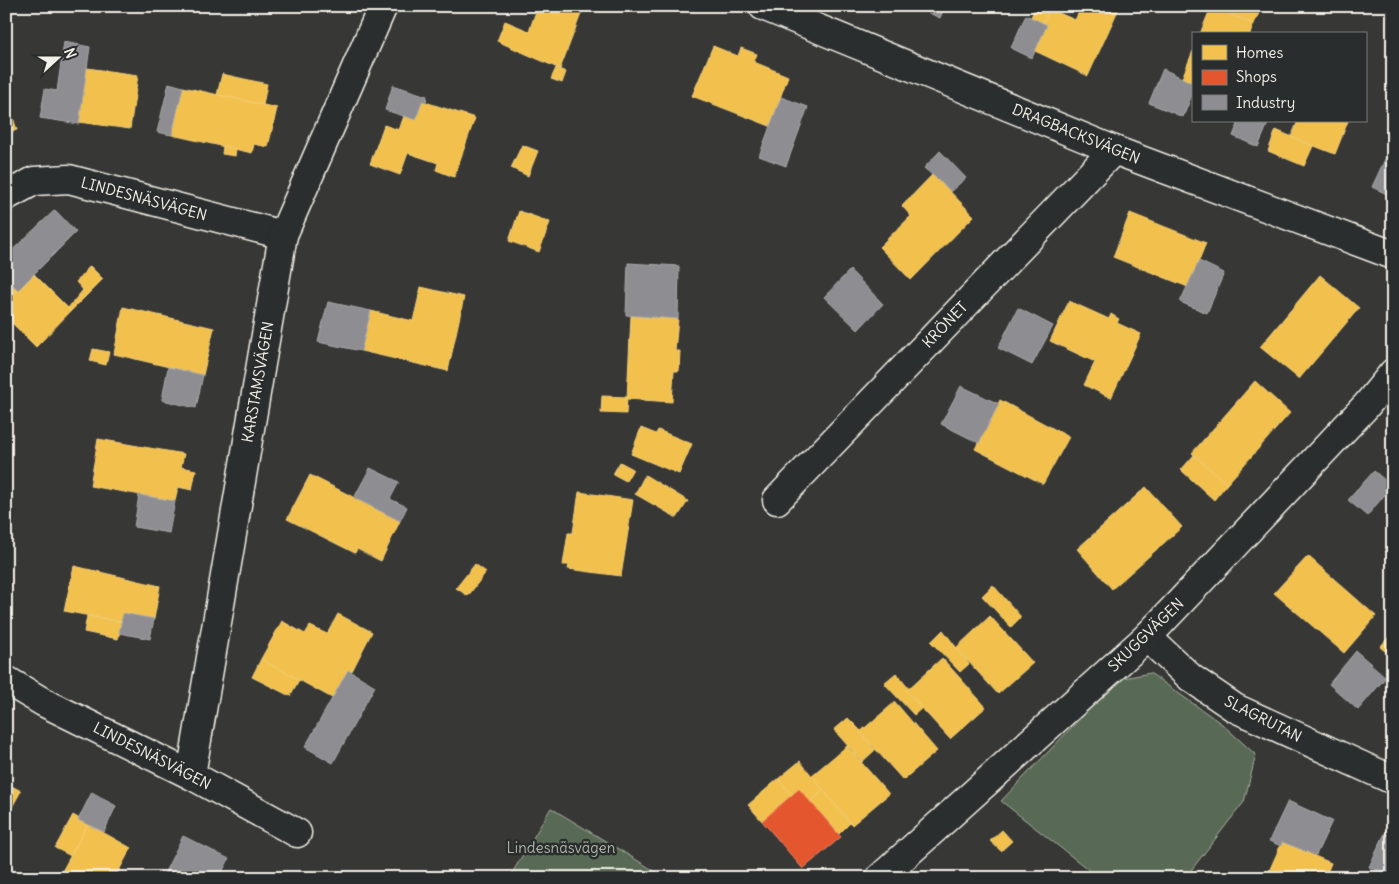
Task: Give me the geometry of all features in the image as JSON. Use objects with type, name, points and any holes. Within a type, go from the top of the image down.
[{"type":"street","name":"KARSTAMSVÄGEN","points":[[191,775],[283,235],[383,6]]},
{"type":"street","name":"DRAGBACKSVÄGEN","points":[[763,6],[1114,150],[1393,255]]},
{"type":"street","name":"KRÖNET","points":[[777,500],[1114,150]]},
{"type":"street","name":"LINDESNÄSVÄGEN","points":[[6,196],[34,181],[70,180],[283,235]]},
{"type":"street","name":"SKUGGVÄGEN","points":[[880,878],[1147,637],[1366,406],[1393,373]]},
{"type":"street","name":"SLAGRUTAN","points":[[1147,637],[1191,678],[1235,708],[1393,780]]},
{"type":"street","name":"LINDESNÄSVÄGEN","points":[[6,680],[43,702],[191,775],[297,833]]},
{"type":"green space","points":[[1150,673],[1222,724],[1256,755],[1244,802],[1185,878],[1099,878],[1001,801],[1118,679]]},
{"type":"green space","name":"Lindesnäsvägen","points":[[551,808],[666,878],[509,878]]},
{"type":"building: Homes","points":[[538,6],[584,6],[560,69],[497,41],[505,21],[529,31]]},
{"type":"building: Homes","points":[[1082,6],[1119,8],[1088,76],[1035,51],[1047,25],[1043,23],[1050,9],[1075,20]]},
{"type":"building: Homes","points":[[1211,6],[1262,6],[1254,24]]},
{"type":"building: Homes","points":[[1211,7],[1254,24],[1251,32],[1201,32]]},
{"type":"building: Homes","points":[[1035,8],[1048,12],[1043,23],[1031,17]]},
{"type":"building: Homes","points":[[713,46],[738,56],[741,48],[757,54],[754,62],[788,76],[770,126],[692,96]]},
{"type":"building: Homes","points":[[1192,53],[1192,83],[1182,78]]},
{"type":"building: Homes","points":[[87,68],[138,75],[130,129],[79,122]]},
{"type":"building: Homes","points":[[556,68],[566,72],[562,83],[551,79]]},
{"type":"building: Homes","points":[[222,74],[267,84],[263,105],[217,95]]},
{"type":"building: Homes","points":[[183,87],[277,108],[268,147],[254,144],[252,153],[172,135]]},
{"type":"building: Homes","points":[[6,96],[17,130],[6,133]]},
{"type":"building: Homes","points":[[422,101],[475,118],[454,177],[436,170],[438,163],[408,153],[400,175],[370,164],[384,125],[399,130],[404,116],[416,120]]},
{"type":"building: Homes","points":[[1298,122],[1348,122],[1335,154],[1291,137]]},
{"type":"building: Homes","points":[[1276,130],[1313,146],[1304,166],[1268,151]]},
{"type":"building: Homes","points":[[522,145],[538,151],[528,176],[511,168]]},
{"type":"building: Homes","points":[[223,146],[236,149],[235,156],[222,154]]},
{"type":"building: Homes","points":[[933,174],[974,216],[911,280],[879,247],[911,216],[902,206]]},
{"type":"building: Homes","points":[[519,211],[550,222],[539,252],[509,241]]},
{"type":"building: Homes","points":[[1130,213],[1206,243],[1188,287],[1113,257]]},
{"type":"building: Homes","points":[[90,266],[103,279],[71,311],[68,308],[83,290],[76,282]]},
{"type":"building: Homes","points":[[34,274],[71,311],[36,347],[6,317],[6,302]]},
{"type":"building: Homes","points":[[1320,275],[1359,308],[1299,379],[1260,347]]},
{"type":"building: Homes","points":[[6,278],[18,290],[6,302]]},
{"type":"building: Homes","points":[[421,287],[464,297],[448,371],[361,351],[371,311],[413,321]]},
{"type":"building: Homes","points":[[1069,301],[1109,319],[1111,314],[1119,319],[1117,323],[1141,334],[1111,398],[1084,385],[1095,362],[1050,341]]},
{"type":"building: Homes","points":[[123,307],[214,328],[203,375],[114,354]]},
{"type":"building: Homes","points":[[631,316],[678,319],[675,351],[680,351],[679,371],[674,371],[672,402],[627,399]]},
{"type":"building: Homes","points":[[93,349],[109,352],[106,365],[90,361]]},
{"type":"building: Homes","points":[[1255,381],[1290,413],[1227,484],[1192,453]]},
{"type":"building: Homes","points":[[602,396],[627,397],[626,414],[601,413]]},
{"type":"building: Homes","points":[[1000,400],[1069,437],[1043,484],[975,449]]},
{"type":"building: Homes","points":[[641,428],[656,434],[658,430],[692,444],[679,474],[631,454]]},
{"type":"building: Homes","points":[[98,439],[184,454],[181,467],[196,470],[192,490],[178,487],[175,501],[90,486]]},
{"type":"building: Homes","points":[[1194,455],[1227,484],[1214,500],[1181,470]]},
{"type":"building: Homes","points":[[620,462],[633,469],[626,481],[613,474]]},
{"type":"building: Homes","points":[[310,475],[400,521],[381,561],[357,549],[355,553],[287,519]]},
{"type":"building: Homes","points":[[645,475],[688,501],[677,518],[635,494]]},
{"type":"building: Homes","points":[[1146,487],[1182,527],[1112,589],[1077,549]]},
{"type":"building: Homes","points":[[579,492],[633,500],[621,576],[568,569],[569,565],[563,565],[568,533],[573,533]]},
{"type":"building: Homes","points":[[1308,556],[1376,616],[1344,653],[1274,593]]},
{"type":"building: Homes","points":[[475,564],[486,572],[468,596],[456,588]]},
{"type":"building: Homes","points":[[74,566],[160,586],[154,619],[123,613],[122,622],[64,611]]},
{"type":"building: Homes","points":[[993,585],[1021,617],[1011,627],[982,596]]},
{"type":"building: Homes","points":[[338,614],[372,632],[352,671],[348,670],[332,698],[261,659],[282,621],[305,634],[310,626],[327,634]]},
{"type":"building: Homes","points":[[87,616],[122,622],[118,639],[84,632]]},
{"type":"building: Homes","points":[[990,616],[1033,663],[998,694],[956,648]]},
{"type":"building: Homes","points":[[943,630],[969,664],[960,672],[931,642]]},
{"type":"building: Homes","points":[[1393,632],[1393,654],[1391,656],[1380,647]]},
{"type":"building: Homes","points":[[942,658],[986,707],[950,739],[906,691]]},
{"type":"building: Homes","points":[[261,659],[299,680],[290,696],[252,677]]},
{"type":"building: Homes","points":[[896,673],[909,689],[906,691],[922,708],[914,715],[884,683]]},
{"type":"building: Homes","points":[[895,702],[937,751],[903,780],[860,732]]},
{"type":"building: Homes","points":[[848,718],[861,731],[875,750],[862,762],[834,730]]},
{"type":"building: Homes","points":[[847,746],[889,794],[852,825],[811,776]]},
{"type":"building: Homes","points":[[800,761],[824,791],[810,802],[799,789],[792,795],[778,779]]},
{"type":"building: Homes","points":[[778,779],[792,795],[762,821],[748,805]]},
{"type":"building: Homes","points":[[6,783],[21,791],[6,818]]},
{"type":"building: Homes","points":[[824,791],[850,823],[839,834],[810,802]]},
{"type":"building: Homes","points":[[73,815],[88,824],[71,856],[55,848]]},
{"type":"building: Homes","points":[[88,824],[131,848],[115,878],[65,878],[60,875]]},
{"type":"building: Homes","points":[[1002,830],[1012,841],[1001,851],[990,841]]},
{"type":"building: Homes","points":[[1282,842],[1331,863],[1325,878],[1266,878]]},
{"type":"building: Shops","points":[[799,789],[841,837],[803,869],[762,821]]},
{"type":"building: Industry","points":[[922,6],[945,6],[940,18],[920,9]]},
{"type":"building: Industry","points":[[1026,15],[1047,25],[1032,58],[1011,48]]},
{"type":"building: Industry","points":[[64,42],[90,47],[79,124],[40,118],[45,89],[57,91]]},
{"type":"building: Industry","points":[[1163,69],[1192,83],[1192,95],[1183,117],[1149,103]]},
{"type":"building: Industry","points":[[169,83],[183,87],[172,135],[157,132]]},
{"type":"building: Industry","points":[[393,85],[427,96],[426,102],[422,101],[416,120],[385,110]]},
{"type":"building: Industry","points":[[781,97],[808,107],[786,166],[759,156]]},
{"type":"building: Industry","points":[[1239,122],[1269,122],[1258,147],[1233,136]]},
{"type":"building: Industry","points":[[940,151],[966,178],[951,191],[924,168]]},
{"type":"building: Industry","points":[[1386,157],[1393,160],[1393,197],[1372,187]]},
{"type":"building: Industry","points":[[55,210],[76,232],[18,290],[6,278],[6,256]]},
{"type":"building: Industry","points":[[1199,261],[1224,273],[1207,313],[1180,302]]},
{"type":"building: Industry","points":[[628,263],[679,266],[678,319],[626,315]]},
{"type":"building: Industry","points":[[850,270],[883,304],[858,330],[824,297]]},
{"type":"building: Industry","points":[[328,302],[371,311],[361,351],[318,342]]},
{"type":"building: Industry","points":[[1018,308],[1053,326],[1032,365],[998,348]]},
{"type":"building: Industry","points":[[168,367],[203,375],[196,408],[162,400]]},
{"type":"building: Industry","points":[[961,386],[999,404],[979,443],[941,424]]},
{"type":"building: Industry","points":[[370,468],[399,482],[390,499],[407,507],[400,521],[354,498]]},
{"type":"building: Industry","points":[[1374,471],[1392,486],[1367,516],[1348,500]]},
{"type":"building: Industry","points":[[139,495],[175,501],[169,533],[134,527]]},
{"type":"building: Industry","points":[[123,613],[154,619],[150,639],[119,633]]},
{"type":"building: Industry","points":[[1356,651],[1386,677],[1358,710],[1329,684]]},
{"type":"building: Industry","points":[[348,670],[375,686],[333,763],[305,747]]},
{"type":"building: Industry","points":[[92,792],[116,806],[104,832],[78,820]]},
{"type":"building: Industry","points":[[1288,801],[1332,821],[1316,855],[1282,842],[1281,846],[1269,841]]},
{"type":"building: Industry","points":[[1385,833],[1393,837],[1393,878],[1369,867]]},
{"type":"building: Industry","points":[[183,836],[229,859],[219,878],[197,878],[193,876],[192,878],[162,878]]}]
